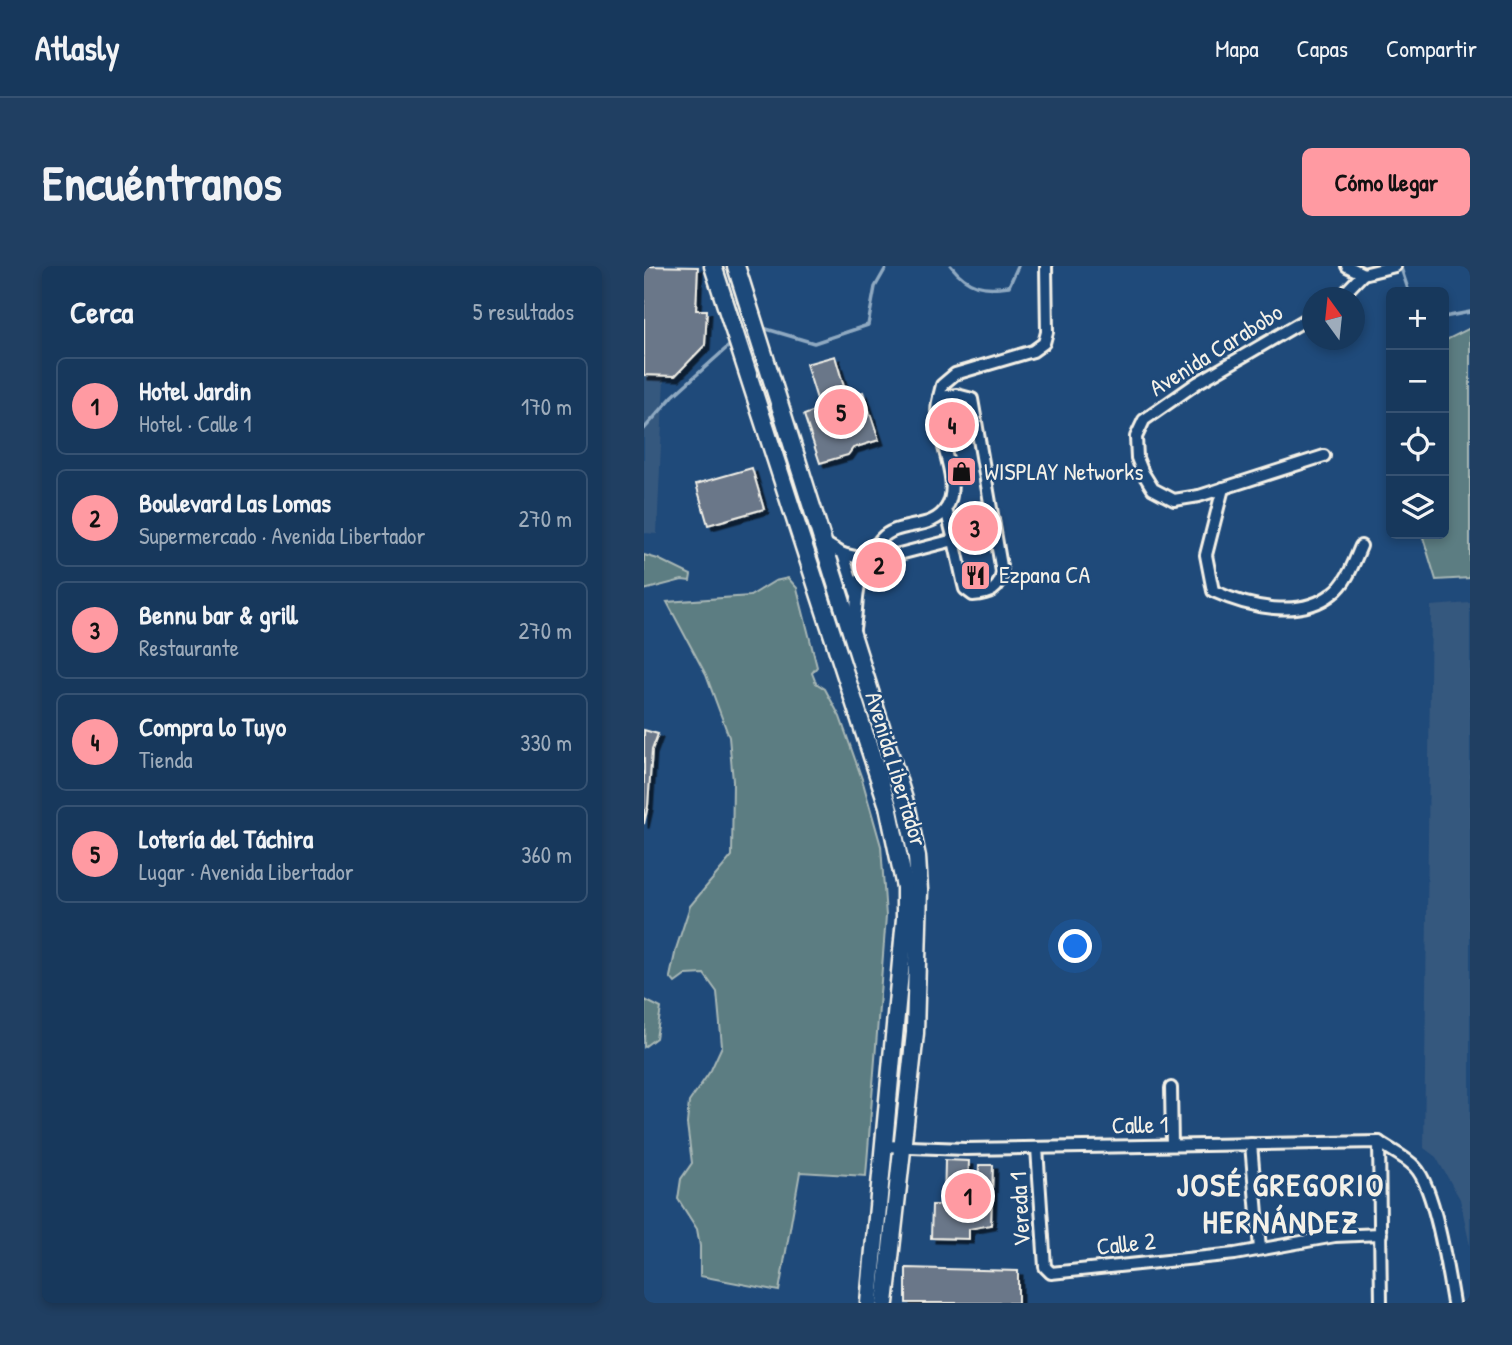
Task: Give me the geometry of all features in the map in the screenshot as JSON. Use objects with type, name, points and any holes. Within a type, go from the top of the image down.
[{"type":"main road","name":"Avenida Libertador","points":[[713,266],[888,806],[905,887],[905,919],[869,1303]]},
{"type":"main road","name":"Avenida Libertador","points":[[736,266],[907,809],[917,857],[919,923],[915,1033],[885,1303]]},
{"type":"street","points":[[939,397],[957,394],[972,399],[1002,572],[998,586],[992,592],[973,595],[965,589],[946,509],[951,492],[936,406],[939,397],[943,385],[955,374],[1033,351],[1044,343],[1047,332],[1046,266]]},
{"type":"street","points":[[1347,266],[1363,274]]},
{"type":"street","points":[[1351,287],[1363,274],[1395,266]]},
{"type":"street","name":"Avenida Carabobo","points":[[1302,322],[1198,383],[1144,420],[1136,437],[1137,458],[1153,489],[1174,500],[1199,496],[1324,456]]},
{"type":"street","points":[[1223,488],[1206,555],[1213,591],[1234,600],[1280,608],[1307,607],[1334,593],[1352,568],[1361,546]]},
{"type":"street","points":[[853,637],[860,580],[872,561],[878,543],[892,531],[927,523],[946,509]]},
{"type":"street","points":[[823,542],[843,554],[872,561],[954,540]]},
{"type":"street","points":[[843,554],[857,595]]},
{"type":"street","points":[[1171,1088],[1172,1145]]},
{"type":"street","name":"Calle 1","points":[[883,1146],[1037,1147],[1379,1142]]},
{"type":"street","points":[[1379,1142],[1381,1303]]},
{"type":"street","points":[[1379,1142],[1415,1167],[1425,1181],[1443,1251],[1452,1303]]},
{"type":"street","points":[[1251,1144],[1260,1249]]},
{"type":"street","name":"Vereda 1","points":[[1037,1147],[1045,1267]]},
{"type":"street","name":"Calle 2","points":[[1045,1267],[1051,1273],[1057,1273],[1235,1254],[1335,1236],[1381,1234]]},
{"type":"shaded area","points":[[644,266],[669,266],[657,534],[644,533]]},
{"type":"shaded area","points":[[1470,603],[1470,1246],[1460,1199],[1436,1157],[1424,1148],[1431,606]]},
{"type":"green space","points":[[1470,328],[1470,578],[1436,580],[1424,539],[1449,539],[1449,338]]},
{"type":"green space","points":[[644,555],[691,575],[690,581],[682,580],[644,590]]},
{"type":"green space","points":[[788,578],[797,588],[817,667],[812,673],[816,683],[825,689],[840,717],[862,779],[881,846],[886,916],[866,1176],[800,1172],[779,1291],[700,1276],[697,1229],[678,1199],[681,1179],[692,1163],[687,1124],[689,1102],[711,1070],[722,1046],[717,992],[704,974],[686,975],[675,983],[670,977],[690,906],[732,856],[733,781],[729,737],[706,675],[667,602],[750,596],[775,581]]},
{"type":"green space","points":[[645,1000],[661,1008],[656,1038],[644,1047]]},
{"type":"building","points":[[644,266],[698,267],[696,310],[707,310],[705,345],[675,376],[644,375]]},
{"type":"building","points":[[835,356],[847,397],[863,392],[879,440],[853,448],[848,455],[820,463],[804,415],[820,409],[806,364]]},
{"type":"building","points":[[752,468],[764,509],[708,525],[696,484]]},
{"type":"building","points":[[644,730],[658,734],[652,750],[644,824]]},
{"type":"building","points":[[945,1160],[969,1161],[968,1187],[978,1187],[979,1165],[993,1165],[991,1225],[969,1229],[969,1239],[931,1238],[932,1205],[944,1205]]},
{"type":"building","points":[[906,1268],[1018,1271],[1018,1303],[906,1303]]},
{"type":"waterway","points":[[763,328],[814,343],[868,325],[875,287],[887,266]]},
{"type":"waterway","points":[[951,266],[970,283],[991,288],[1009,286],[1018,266]]},
{"type":"waterway","points":[[1401,268],[1407,287]]},
{"type":"waterway","points":[[1449,316],[1470,312]]},
{"type":"waterway","points":[[644,429],[673,396],[730,345]]},
{"type":"place","name":"Lotería del Táchira","points":[[841,412]]},
{"type":"place","name":"Compra lo Tuyo","points":[[952,425]]},
{"type":"place","name":"WISPLAY Networks","points":[[961,472]]},
{"type":"place","name":"Bennu bar & grill","points":[[975,528]]},
{"type":"place","name":"Boulevard Las Lomas","points":[[879,565]]},
{"type":"place","name":"Ezpana CA","points":[[976,575]]},
{"type":"place","name":"Hotel Jardin","points":[[968,1196]]},
{"type":"district","name":"JOSÉ GREGORIO HERNÁNDEZ","points":[[1281,1204]]}]
